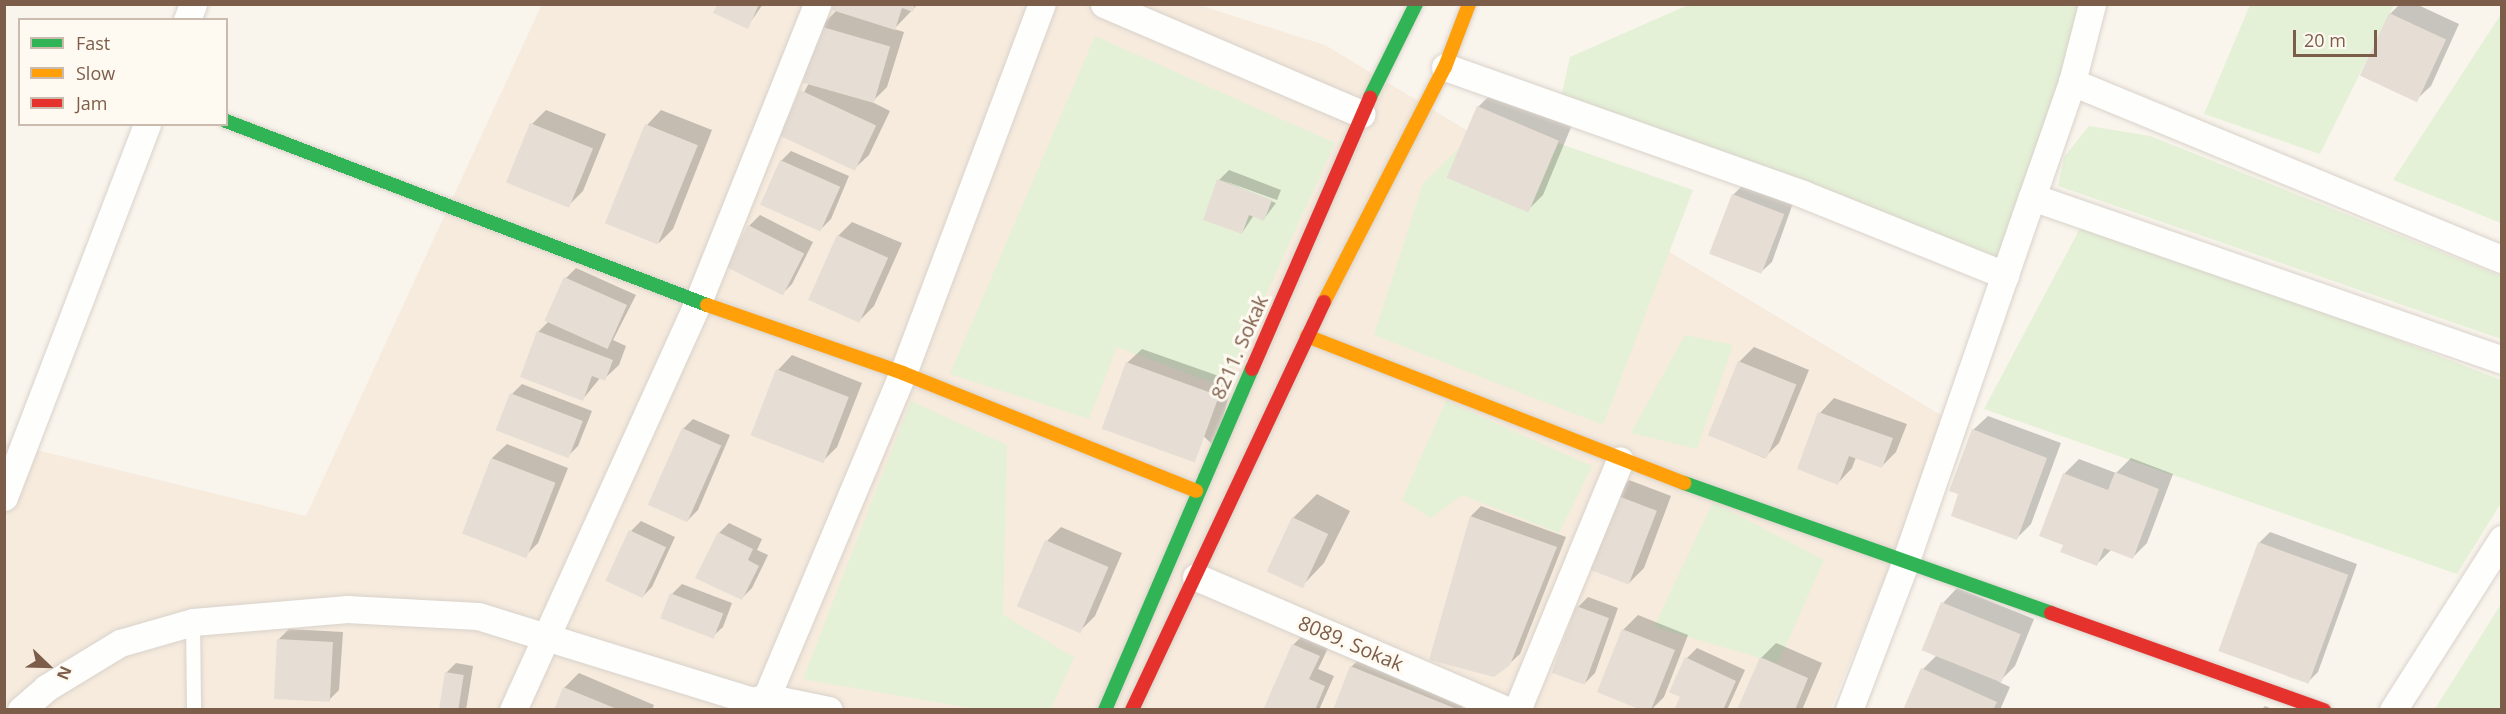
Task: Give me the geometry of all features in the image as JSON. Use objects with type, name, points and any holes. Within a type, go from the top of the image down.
[{"type":"street","points":[[513,710],[698,302],[817,4]]},
{"type":"street","points":[[763,703],[903,373],[1042,4]]},
{"type":"street","points":[[1104,4],[1362,114]]},
{"type":"street","name":"8211. Sokak","points":[[1105,710],[1196,491],[1362,114],[1416,4]]},
{"type":"street","points":[[1132,710],[1307,336],[1445,67],[1469,4]]},
{"type":"street","points":[[1848,710],[1905,563],[2072,82],[2092,4]]},
{"type":"street","points":[[1445,67],[1803,194],[2005,275]]},
{"type":"street","points":[[2072,82],[2502,259]]},
{"type":"street","points":[[228,122],[698,302],[903,373],[1196,491]]},
{"type":"street","points":[[4,497],[146,126]]},
{"type":"street","points":[[2032,197],[2502,360]]},
{"type":"street","points":[[1307,336],[1620,460],[2324,710]]},
{"type":"street","points":[[1518,710],[1620,460]]},
{"type":"street","points":[[2393,710],[2502,539]]},
{"type":"street","name":"8089. Sokak","points":[[1196,577],[1506,710]]},
{"type":"street","points":[[21,710],[46,688],[120,643],[193,622],[347,609],[478,616],[547,635],[753,701],[829,710]]},
{"type":"lane","points":[[193,622],[194,710]]},
{"type":"shaded area","points":[[542,4],[1199,5],[1325,45],[1951,421],[1830,710],[5,709],[4,442],[306,516]]},
{"type":"green space","points":[[1688,5],[2083,5],[2008,265],[1561,98],[1570,57]]},
{"type":"green space","points":[[2250,5],[2394,5],[2320,154],[2204,114]]},
{"type":"green space","points":[[2501,14],[2501,223],[2393,180]]},
{"type":"green space","points":[[1095,36],[1335,143],[1224,387],[1117,347],[1089,419],[950,374]]},
{"type":"green space","points":[[1500,123],[1693,190],[1603,425],[1374,335],[1423,184],[1473,134]]},
{"type":"green space","points":[[2089,126],[2150,136],[2501,276],[2501,339],[2058,186],[2064,157]]},
{"type":"green space","points":[[2085,219],[2501,380],[2501,503],[2457,574],[1984,409]]},
{"type":"green space","points":[[1685,335],[1733,345],[1697,449],[1631,433]]},
{"type":"green space","points":[[911,401],[1007,445],[1003,615],[1074,657],[1051,709],[975,709],[803,679]]},
{"type":"green space","points":[[1446,401],[1592,466],[1559,533],[1462,495],[1431,518],[1402,500]]},
{"type":"green space","points":[[1713,502],[1824,560],[1778,663],[1654,627]]},
{"type":"green space","points":[[2501,604],[2501,709],[2435,709]]},
{"type":"building","points":[[717,4],[759,4],[748,29],[713,13]]},
{"type":"building","points":[[833,4],[915,4],[913,12],[902,8],[895,30],[832,10]]},
{"type":"building","points":[[2389,13],[2446,40],[2417,102],[2360,76]]},
{"type":"building","points":[[819,26],[890,46],[874,103],[803,83]]},
{"type":"building","points":[[800,90],[876,125],[855,171],[779,135]]},
{"type":"building","points":[[1477,106],[1559,141],[1528,213],[1447,178]]},
{"type":"building","points":[[530,123],[593,148],[569,208],[506,182]]},
{"type":"building","points":[[645,124],[698,145],[658,245],[605,223]]},
{"type":"building","points":[[780,160],[840,187],[820,232],[760,205]]},
{"type":"building","points":[[1217,179],[1272,200],[1264,221],[1249,215],[1242,234],[1203,220]]},
{"type":"building","points":[[1732,194],[1784,214],[1761,274],[1709,254]]},
{"type":"building","points":[[748,225],[804,254],[783,295],[727,267]]},
{"type":"building","points":[[837,235],[888,258],[859,323],[808,300]]},
{"type":"building","points":[[564,277],[627,305],[608,349],[544,321]]},
{"type":"building","points":[[537,331],[613,360],[605,381],[592,376],[583,401],[520,377]]},
{"type":"building","points":[[1738,361],[1796,385],[1766,459],[1708,435]]},
{"type":"building","points":[[1126,362],[1219,396],[1195,463],[1102,429]]},
{"type":"building","points":[[776,369],[849,397],[823,463],[751,435]]},
{"type":"building","points":[[510,393],[583,421],[568,458],[496,430]]},
{"type":"building","points":[[1818,412],[1893,438],[1882,468],[1849,456],[1838,485],[1797,469]]},
{"type":"building","points":[[682,428],[721,445],[687,522],[648,505]]},
{"type":"building","points":[[1972,429],[2047,458],[2017,540],[1951,516],[1958,494],[1949,491]]},
{"type":"building","points":[[491,458],[555,483],[526,558],[462,534]]},
{"type":"building","points":[[2115,472],[2159,489],[2133,559],[2104,548],[2097,566],[2060,552],[2063,545],[2039,536],[2063,473],[2108,490]]},
{"type":"building","points":[[1613,494],[1657,511],[1629,585],[1585,568]]},
{"type":"building","points":[[1470,516],[1557,547],[1510,665],[1494,677],[1429,660]]},
{"type":"building","points":[[1292,517],[1328,534],[1303,588],[1267,571]]},
{"type":"building","points":[[629,530],[666,547],[642,598],[605,581]]},
{"type":"building","points":[[718,532],[753,549],[748,560],[759,566],[742,600],[695,578]]},
{"type":"building","points":[[1045,540],[1109,567],[1080,633],[1017,606]]},
{"type":"building","points":[[2258,542],[2348,575],[2309,684],[2218,651]]},
{"type":"building","points":[[670,593],[723,613],[714,639],[660,618]]},
{"type":"building","points":[[1941,602],[2021,634],[2001,682],[1922,650]]},
{"type":"building","points":[[1576,606],[1609,618],[1585,685],[1552,673]]},
{"type":"building","points":[[1622,629],[1675,650],[1651,710],[1641,710],[1597,692]]},
{"type":"building","points":[[277,639],[333,642],[330,702],[274,699]]},
{"type":"building","points":[[1292,644],[1320,656],[1309,679],[1325,686],[1315,710],[1263,710]]},
{"type":"building","points":[[1685,657],[1736,681],[1723,710],[1674,710],[1680,697],[1669,692]]},
{"type":"building","points":[[1760,657],[1808,678],[1795,710],[1737,710]]},
{"type":"building","points":[[1350,666],[1457,709],[1457,710],[1333,710]]},
{"type":"building","points":[[1921,668],[1997,702],[1993,710],[1903,710]]},
{"type":"building","points":[[445,672],[464,675],[458,710],[439,710]]},
{"type":"building","points":[[563,687],[617,709],[617,710],[554,710]]},
{"type":"traffic: fast","points":[[1370,97],[1416,4]]},
{"type":"traffic: fast","points":[[228,122],[707,305]]},
{"type":"traffic: fast","points":[[1105,710],[1252,369]]},
{"type":"traffic: fast","points":[[1684,483],[2051,613]]},
{"type":"traffic: slow","points":[[1324,302],[1445,67],[1469,4]]},
{"type":"traffic: slow","points":[[707,305],[903,373],[1196,491]]},
{"type":"traffic: slow","points":[[1307,336],[1684,483]]},
{"type":"traffic: jam","points":[[1252,369],[1370,97]]},
{"type":"traffic: jam","points":[[1132,710],[1324,302]]},
{"type":"traffic: jam","points":[[2051,613],[2324,710]]}]
